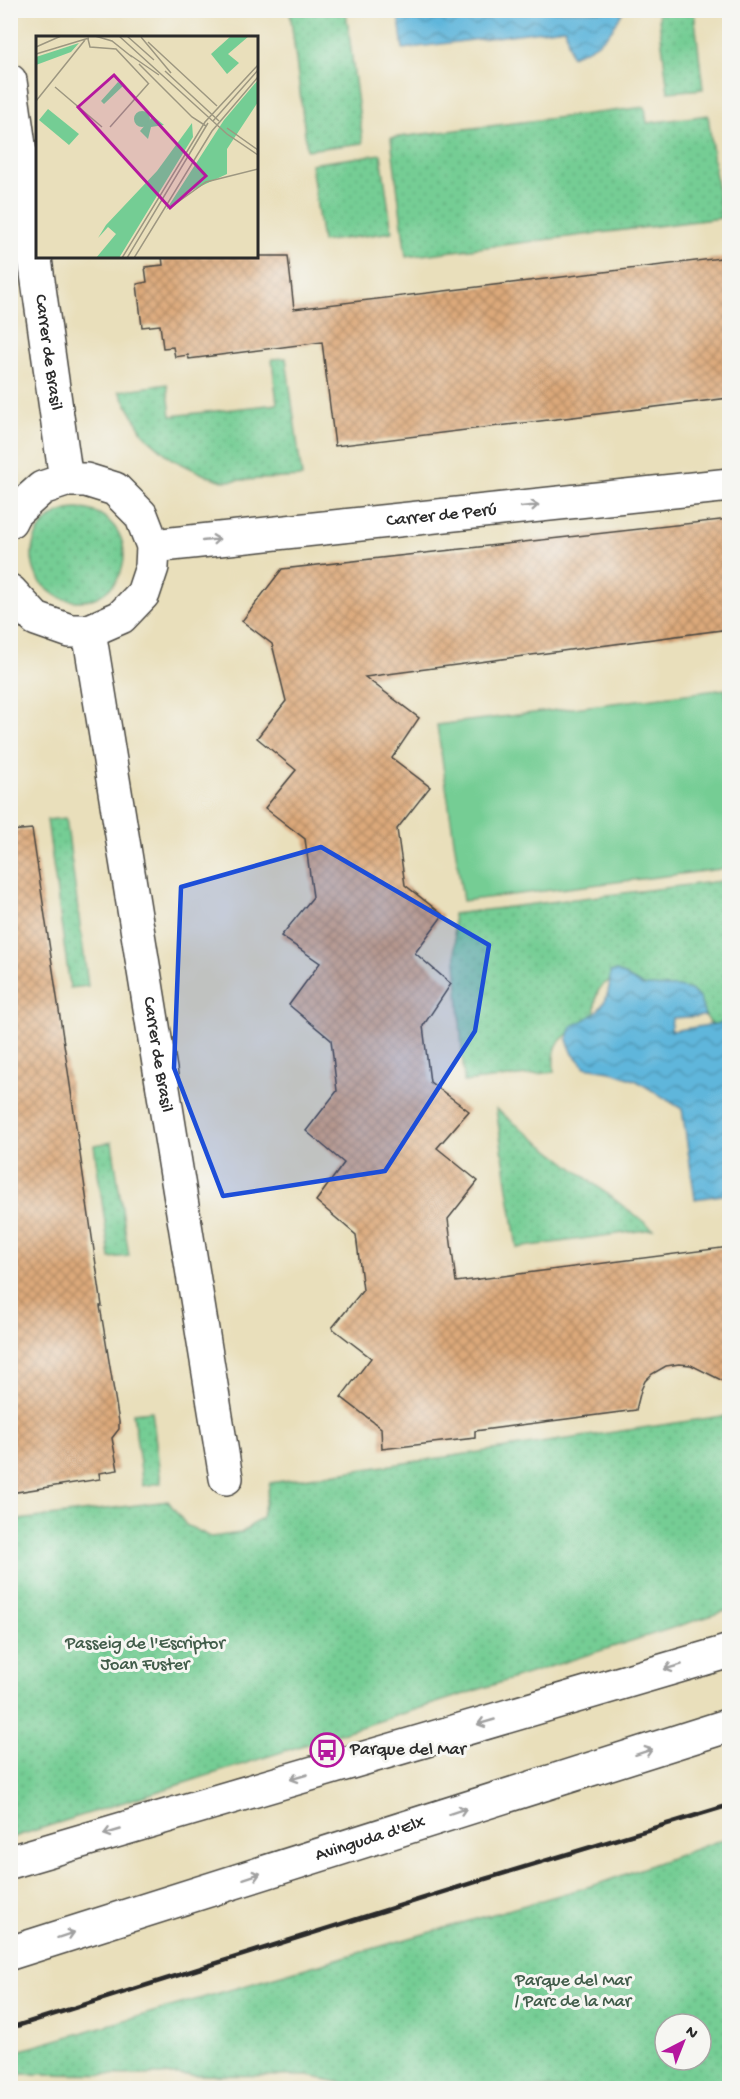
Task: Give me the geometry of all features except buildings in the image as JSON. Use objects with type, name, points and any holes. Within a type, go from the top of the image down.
[{"type":"street","name":"Carrer de Brasil","points":[[10,81],[66,480]]},
{"type":"street","points":[[10,521],[14,513],[42,488],[66,480],[86,480],[115,489],[141,515],[153,546],[153,567],[143,594],[122,617],[89,631],[70,631],[36,619],[10,591]]},
{"type":"street","name":"Carrer de Perú","points":[[153,546],[729,485]]},
{"type":"street","name":"Carrer de Brasil","points":[[89,631],[226,1478]]},
{"type":"street","points":[[10,1862],[729,1651]]},
{"type":"street","name":"Avinguda d'Elx","points":[[10,1953],[729,1725]]},
{"type":"highlighted area","points":[[321,847],[489,945],[475,1031],[385,1171],[223,1196],[174,1068],[181,887]]},
{"type":"green space","points":[[290,11],[346,11],[363,143],[307,150]]},
{"type":"green space","points":[[658,11],[694,11],[703,89],[668,92]]},
{"type":"green space","points":[[645,107],[647,123],[708,115],[721,218],[406,257],[391,138]]},
{"type":"green space","points":[[381,154],[392,232],[322,242],[311,164]]},
{"type":"green space","points":[[286,358],[302,477],[223,481],[205,475],[172,459],[144,435],[119,391],[167,384],[171,416],[277,404],[272,359]]},
{"type":"green space","points":[[69,509],[87,509],[104,516],[117,529],[124,546],[124,564],[117,581],[104,594],[87,601],[69,601],[52,594],[39,581],[32,564],[32,546],[39,529],[52,516]]},
{"type":"green space","points":[[725,689],[730,720],[729,868],[463,901],[437,725]]},
{"type":"green space","points":[[66,818],[88,986],[70,988],[47,820]]},
{"type":"green space","points":[[729,880],[729,1033],[712,1034],[711,1024],[702,1010],[616,979],[609,981],[599,989],[594,1019],[569,1033],[558,1043],[555,1050],[554,1072],[464,1082],[453,914]]},
{"type":"green space","points":[[496,1109],[653,1229],[517,1248]]},
{"type":"green space","points":[[112,1142],[129,1256],[110,1258],[94,1145]]},
{"type":"green space","points":[[152,1411],[161,1483],[143,1486],[133,1413]]},
{"type":"green space","name":"Passeig de l'Escriptor Joan Fuster","points":[[729,1415],[729,1610],[11,1838],[11,1521],[168,1501],[186,1525],[211,1537],[241,1533],[262,1517],[270,1483]]},
{"type":"green space","name":"Parque del Mar / Parc de la Mar","points":[[729,1837],[729,2088],[367,2088],[308,2076],[11,2074],[11,2053],[601,1883]]},
{"type":"water","points":[[398,10],[623,11],[603,40],[571,56],[565,28],[403,49]]},
{"type":"water","points":[[617,971],[643,986],[678,987],[691,990],[700,999],[705,1016],[672,1018],[671,1031],[729,1022],[729,1194],[695,1199],[682,1109],[637,1081],[610,1071],[585,1067],[573,1054],[567,1040],[572,1026],[589,1017],[601,1006],[608,992],[610,972]]},
{"type":"railway","points":[[10,2028],[730,1805]]},
{"type":"place","name":"Parque del Mar","points":[[327,1750]]}]
